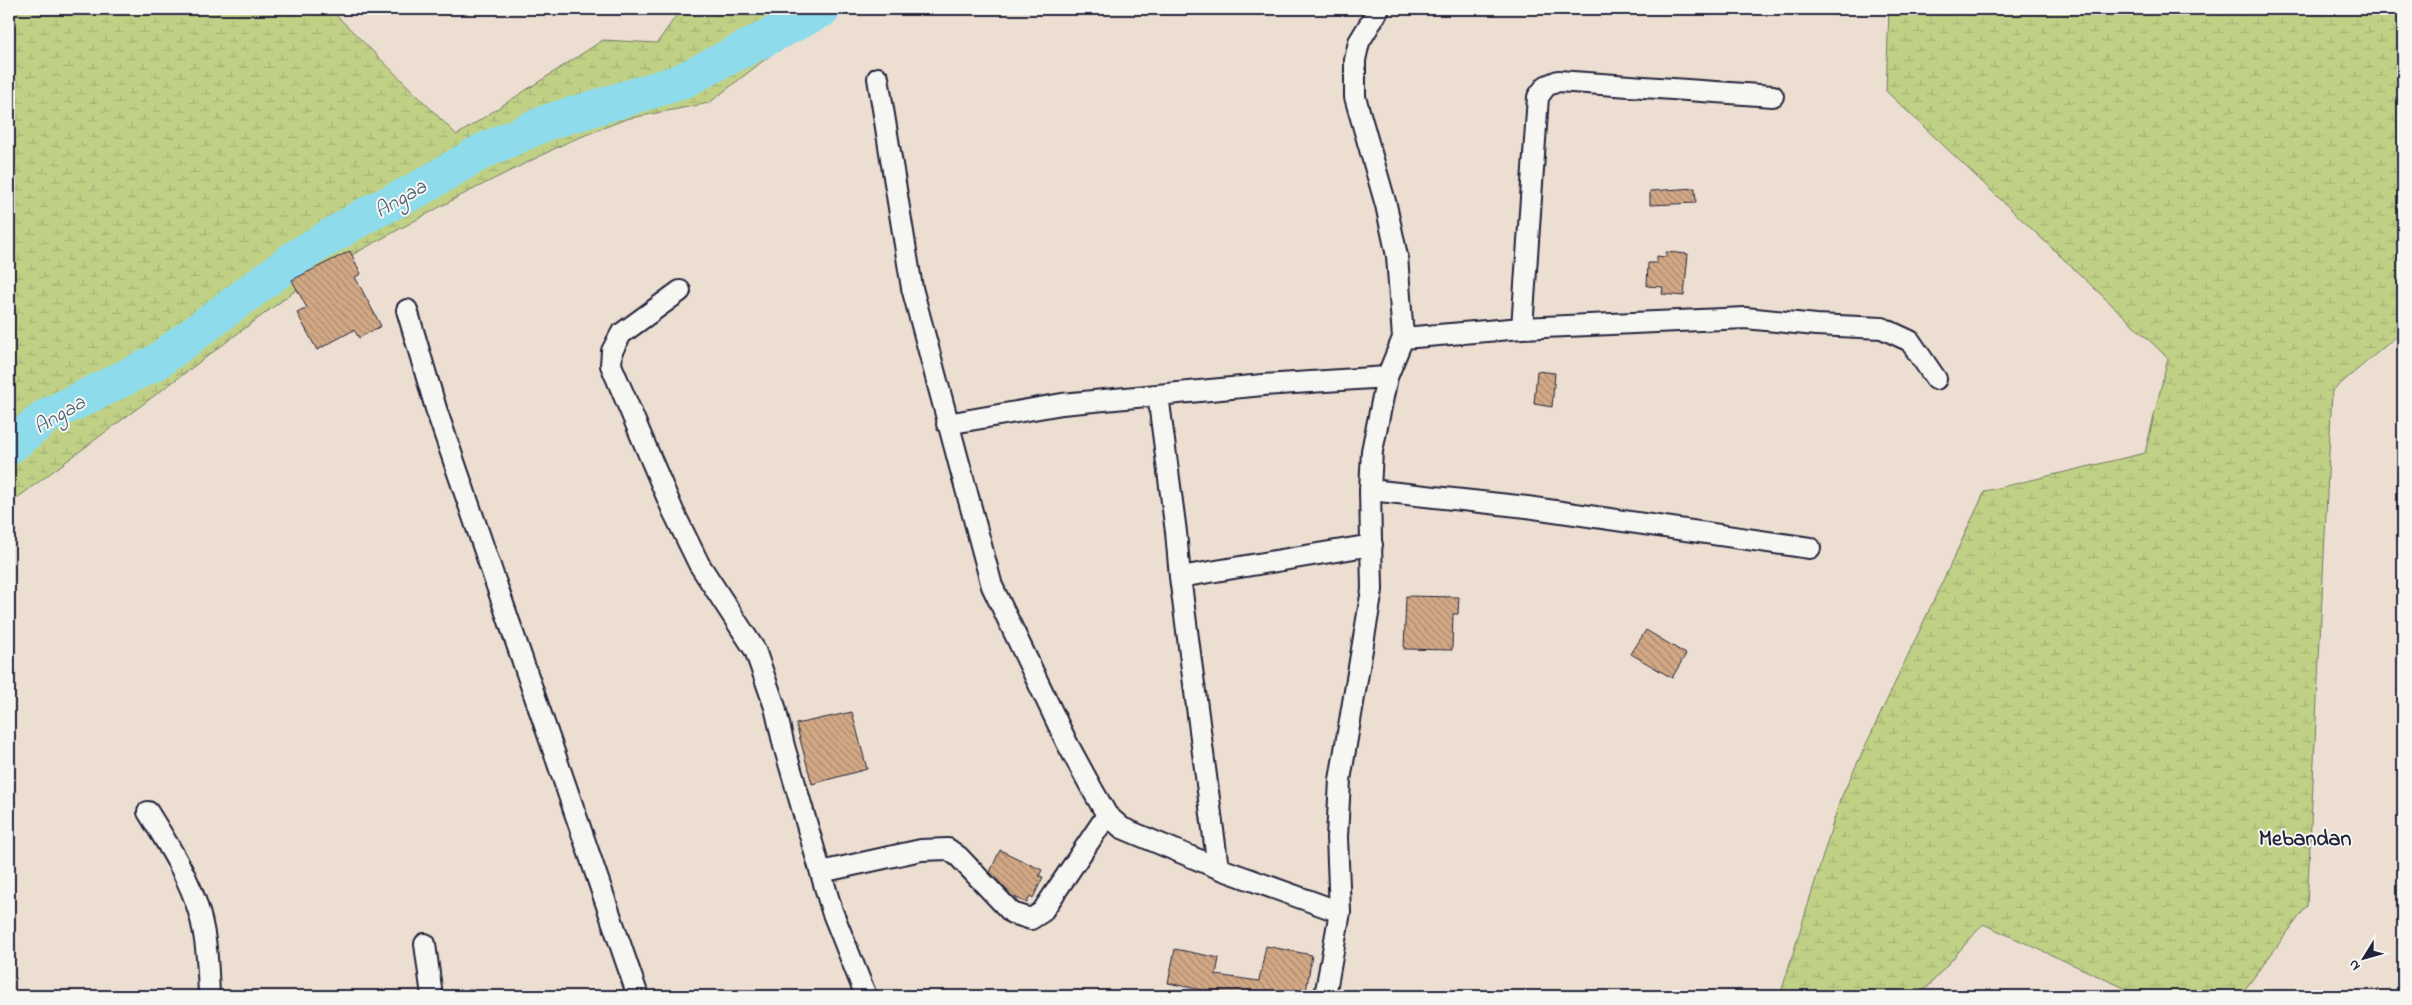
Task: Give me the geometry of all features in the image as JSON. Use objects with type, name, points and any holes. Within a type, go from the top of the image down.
[{"type":"street","points":[[1325,996],[1340,912],[1337,837],[1340,780],[1359,680],[1372,590],[1370,490],[1372,451],[1388,377],[1403,338],[1397,256],[1386,205],[1355,97],[1354,68],[1359,42],[1379,9]]},
{"type":"street","points":[[878,78],[912,288],[992,586],[1067,743],[1107,815],[1122,828],[1218,868],[1340,912]]},
{"type":"street","points":[[1522,328],[1538,97],[1546,86],[1558,81],[1773,96]]},
{"type":"street","points":[[680,291],[621,334],[612,351],[611,365],[673,511],[699,564],[756,650],[775,707],[784,746],[832,911],[866,996]]},
{"type":"street","points":[[406,310],[437,412],[638,996]]},
{"type":"street","points":[[1403,338],[1522,328],[1745,318],[1816,325],[1882,328],[1910,341],[1936,379]]},
{"type":"street","points":[[947,424],[1062,404],[1388,377]]},
{"type":"street","points":[[1158,395],[1218,868]]},
{"type":"street","points":[[1370,490],[1527,507],[1810,548]]},
{"type":"street","points":[[1180,577],[1372,545]]},
{"type":"street","points":[[148,812],[188,884],[199,912],[208,956],[209,996]]},
{"type":"street","points":[[821,872],[921,850],[948,849],[959,857],[1012,913],[1031,919],[1042,912],[1107,815]]},
{"type":"street","points":[[425,944],[432,996]]},
{"type":"green space","points":[[9,9],[330,9],[457,135],[603,40],[657,43],[681,9],[830,9],[709,103],[626,119],[568,142],[458,197],[319,273],[9,504]]},
{"type":"green space","points":[[1889,9],[2403,9],[2403,331],[2332,391],[2307,906],[2240,996],[2142,996],[1983,924],[1920,996],[1780,996],[1840,800],[1985,491],[2145,453],[2168,358],[1886,91]]},
{"type":"building","points":[[1695,188],[1696,203],[1650,205],[1650,191]]},
{"type":"building","points":[[350,251],[361,274],[355,277],[381,326],[359,338],[354,330],[317,350],[297,313],[307,308],[292,280]]},
{"type":"building","points":[[1666,252],[1688,254],[1684,296],[1662,294],[1663,287],[1647,286],[1648,263],[1657,263],[1657,256],[1666,257]]},
{"type":"building","points":[[1537,371],[1555,373],[1552,407],[1534,404]]},
{"type":"building","points":[[1406,596],[1459,597],[1458,614],[1453,614],[1452,650],[1404,649]]},
{"type":"building","points":[[1646,630],[1686,654],[1672,678],[1631,654]]},
{"type":"building","points":[[852,712],[867,769],[812,784],[796,724]]},
{"type":"building","points":[[1000,850],[1042,870],[1039,876],[1043,877],[1033,898],[1030,896],[1027,903],[1012,896],[990,872]]},
{"type":"building","points":[[1266,946],[1312,955],[1306,992],[1294,990],[1294,996],[1211,996],[1212,992],[1168,983],[1175,949],[1219,958],[1216,975],[1259,981]]},
{"type":"waterway","name":"Angaa","points":[[9,447],[47,416],[155,363],[295,258],[366,215],[417,190],[481,152],[548,122],[680,82],[823,9]]},
{"type":"district","name":"Mebandan","points":[[2305,837]]}]
